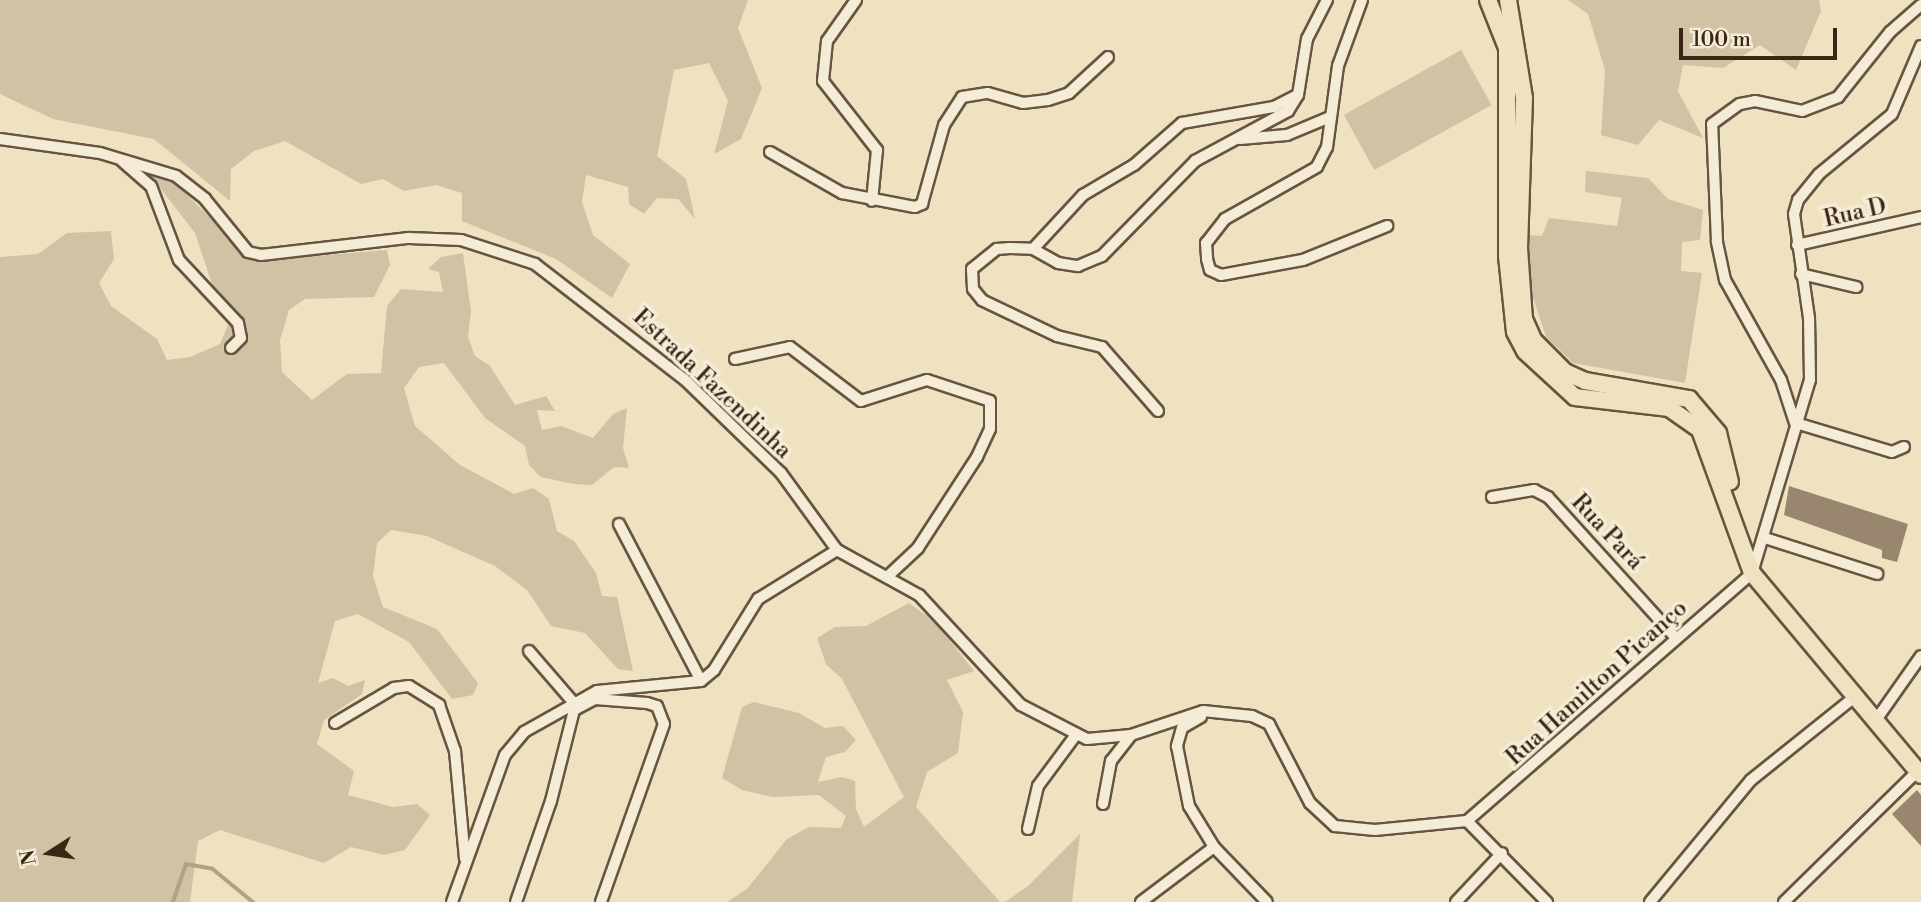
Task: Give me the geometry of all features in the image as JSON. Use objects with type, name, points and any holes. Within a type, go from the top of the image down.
[{"type":"main road","points":[[1488,0],[1507,48],[1510,87],[1507,256],[1515,332],[1539,368],[1575,397],[1669,408],[1700,430],[1752,573],[1919,773]]},
{"type":"main road","points":[[1508,0],[1524,98],[1519,247],[1524,319],[1534,341],[1565,372],[1609,386],[1679,394],[1707,415],[1725,453],[1734,526]]},
{"type":"street","points":[[856,0],[827,41],[823,81],[877,150],[872,201]]},
{"type":"street","points":[[1158,411],[1102,348],[1009,314],[973,289],[972,269],[982,259],[998,250],[1033,249],[1058,263],[1092,264],[1146,217],[1184,170],[1230,139],[1279,121],[1298,95],[1307,38],[1327,0]]},
{"type":"street","points":[[1362,0],[1338,66],[1327,148],[1317,167],[1225,219],[1211,233],[1206,243],[1210,271],[1221,275],[1303,260],[1387,226]]},
{"type":"street","points":[[1796,423],[1781,380],[1725,280],[1717,241],[1712,124],[1740,104],[1755,101],[1802,111],[1838,96],[1890,32],[1921,5]]},
{"type":"street","points":[[1752,573],[1765,538],[1811,366],[1797,245],[1798,200],[1819,174],[1892,114],[1921,46]]},
{"type":"street","points":[[770,152],[803,174],[872,201],[901,208],[922,204],[944,125],[962,97],[988,93],[1023,103],[1048,100],[1069,93],[1108,57]]},
{"type":"street","points":[[1033,249],[1083,195],[1134,165],[1182,123],[1274,107],[1298,95]]},
{"type":"street","points":[[1230,139],[1287,135],[1330,117]]},
{"type":"street","name":"Estrada Fazendinha","points":[[0,139],[40,141],[176,176],[205,199],[248,252],[261,255],[410,237],[461,240],[535,264],[639,341],[752,444],[781,473],[837,550],[919,596],[1021,705],[1075,736]]},
{"type":"street","points":[[122,160],[151,186],[179,260],[238,323],[241,338],[231,348]]},
{"type":"street","name":"Rua D","points":[[1797,245],[1921,217]]},
{"type":"street","points":[[1801,274],[1856,287]]},
{"type":"street","points":[[736,359],[790,347],[861,401],[927,380],[990,401],[990,429],[977,457],[918,548],[887,577]]},
{"type":"street","points":[[1796,423],[1892,452],[1904,447]]},
{"type":"street","name":"Rua Pará","points":[[1492,497],[1534,490],[1548,497],[1676,638]]},
{"type":"street","points":[[619,524],[701,681]]},
{"type":"street","points":[[1765,538],[1877,574]]},
{"type":"street","points":[[452,902],[465,859],[511,744],[573,702],[597,691],[701,681],[714,670],[758,599],[837,550]]},
{"type":"street","name":"Rua Hamilton Picanço","points":[[1467,821],[1752,573]]},
{"type":"street","points":[[529,651],[573,702]]},
{"type":"street","points":[[1876,720],[1921,656]]},
{"type":"street","points":[[335,723],[394,688],[409,686],[439,705],[455,751],[465,859]]},
{"type":"street","points":[[1650,902],[1751,780],[1856,696]]},
{"type":"street","points":[[516,902],[551,801],[574,710],[595,699],[647,703],[657,706],[664,723],[601,902]]},
{"type":"street","points":[[1028,830],[1038,786],[1075,736],[1131,735],[1203,711],[1251,716],[1269,724],[1310,803],[1335,826],[1375,830],[1467,821],[1502,853],[1547,902]]},
{"type":"street","points":[[1251,716],[1199,717],[1182,728],[1179,768],[1189,806],[1214,847],[1267,902]]},
{"type":"street","points":[[1103,804],[1111,761],[1131,735]]},
{"type":"street","points":[[1784,902],[1919,773]]},
{"type":"street","points":[[1141,902],[1214,847]]},
{"type":"street","points":[[1456,902],[1502,853]]},
{"type":"shaded area","points":[[0,0],[748,0],[738,28],[762,88],[741,139],[714,154],[728,101],[709,63],[674,70],[657,156],[686,179],[695,219],[678,199],[657,198],[644,214],[629,204],[628,187],[586,175],[582,202],[593,235],[630,264],[612,298],[556,259],[462,221],[462,193],[436,185],[404,191],[383,179],[361,184],[285,141],[254,151],[231,169],[230,201],[154,139],[53,119],[0,94]]},
{"type":"shaded area","points":[[1568,0],[1819,0],[1821,11],[1796,70],[1760,45],[1723,68],[1683,65],[1678,91],[1703,138],[1659,120],[1638,145],[1601,135],[1605,70],[1588,14]]},
{"type":"shaded area","points":[[1461,50],[1492,105],[1374,170],[1344,115]]},
{"type":"shaded area","points":[[163,171],[254,261],[387,250],[390,265],[374,297],[305,299],[289,310],[280,340],[282,372],[312,400],[347,374],[381,373],[387,306],[401,289],[443,292],[439,272],[428,269],[441,257],[463,253],[471,311],[468,337],[475,356],[490,366],[515,405],[546,396],[555,411],[537,410],[542,430],[561,426],[593,438],[613,414],[627,408],[623,448],[629,468],[614,467],[592,485],[574,484],[541,477],[529,465],[525,446],[485,418],[444,363],[419,367],[404,388],[415,426],[460,465],[514,494],[533,488],[549,499],[557,531],[574,541],[596,573],[602,596],[617,597],[633,671],[618,669],[585,633],[551,626],[527,590],[495,566],[427,536],[391,530],[377,543],[373,576],[383,607],[437,629],[478,683],[473,695],[452,699],[409,642],[358,614],[335,621],[318,683],[333,678],[348,686],[365,680],[362,694],[324,720],[317,744],[354,771],[348,795],[393,807],[417,804],[430,815],[405,850],[384,855],[351,847],[324,863],[220,830],[198,841],[190,902],[0,902],[0,257],[38,254],[67,233],[111,231],[114,259],[99,283],[111,306],[157,339],[167,360],[190,357],[220,344],[233,313],[214,290],[195,233],[150,175]]},
{"type":"shaded area","points":[[1586,171],[1648,178],[1668,199],[1703,210],[1700,240],[1682,242],[1681,271],[1702,273],[1685,383],[1573,363],[1546,337],[1529,285],[1528,235],[1542,236],[1549,218],[1617,226],[1622,198],[1585,192]]},
{"type":"shaded area","points":[[909,603],[935,622],[974,671],[947,680],[963,712],[958,753],[927,772],[916,807],[1000,902],[727,902],[747,889],[787,839],[809,827],[841,828],[846,816],[819,795],[773,797],[742,790],[722,778],[742,707],[754,702],[799,713],[825,728],[843,726],[856,740],[845,752],[826,757],[818,782],[842,777],[855,781],[856,809],[864,827],[904,797],[842,679],[826,664],[817,638],[835,627],[866,626]]},
{"type":"shaded area","points":[[1080,834],[1072,902],[1005,902],[1028,886]]},
{"type":"building","points":[[1789,486],[1908,524],[1897,562],[1882,558],[1882,550],[1784,515]]},
{"type":"building","points":[[1917,790],[1921,795],[1921,846],[1892,814]]},
{"type":"waterway","points":[[173,902],[186,864],[213,869],[253,902]]}]
